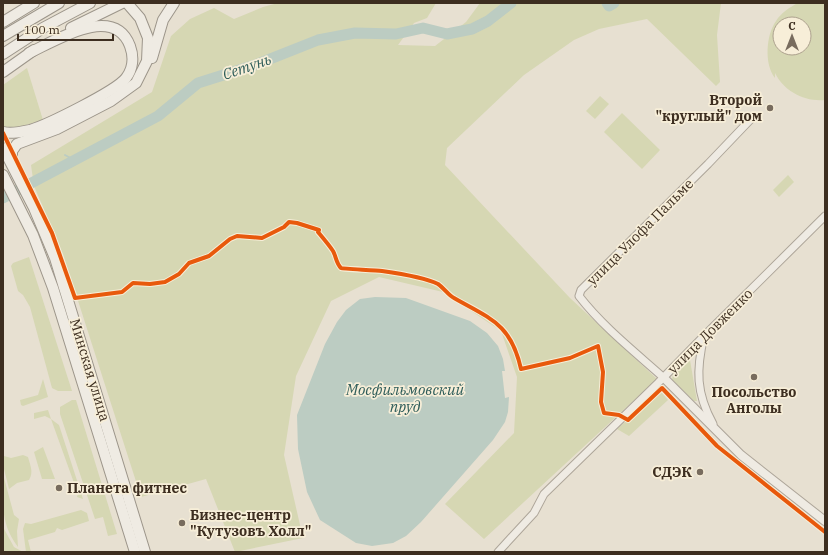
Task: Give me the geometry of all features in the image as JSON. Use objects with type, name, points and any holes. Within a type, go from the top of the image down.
[{"type":"main road","points":[[3,22],[34,3]]},
{"type":"main road","points":[[3,36],[59,3]]},
{"type":"main road","points":[[3,54],[43,28],[90,3]]},
{"type":"main road","points":[[3,72],[29,53],[78,24],[122,3]]},
{"type":"main road","points":[[127,3],[140,18],[148,38],[147,61],[136,83]]},
{"type":"main road","points":[[13,166],[12,151],[17,144],[64,125],[111,101],[136,83],[148,67],[163,20],[174,3]]},
{"type":"main road","points":[[3,132],[22,132],[43,125],[101,95],[122,82],[131,68],[132,56],[130,45],[123,35],[114,29],[98,26],[85,28],[29,53]]},
{"type":"main road","name":"Минская улица","points":[[3,148],[34,208],[64,284],[145,552]]},
{"type":"main road","name":"Минская улица","points":[[3,175],[23,214],[53,288],[135,552]]},
{"type":"street","name":"улица Улофа Пальме","points":[[751,119],[708,164],[581,290],[579,296],[587,307],[664,378],[741,455],[825,521]]},
{"type":"street","name":"улица Довженко","points":[[498,552],[534,513],[544,494],[664,378],[704,336],[825,216]]},
{"type":"street","points":[[704,336],[699,360],[699,388],[703,404],[717,432]]},
{"type":"green space","points":[[278,3],[436,3],[427,18],[414,23],[398,45],[435,46],[466,22],[480,3],[721,3],[717,35],[720,82],[716,86],[647,19],[599,29],[574,40],[524,75],[447,148],[445,165],[570,298],[657,379],[484,539],[445,504],[514,433],[517,377],[501,331],[443,292],[379,277],[331,301],[296,376],[284,455],[303,538],[235,552],[206,479],[141,497],[63,254],[34,186],[31,165],[152,92],[171,36],[190,19],[214,8],[234,19],[263,7]]},
{"type":"green space","points":[[798,3],[825,3],[825,100],[810,99],[796,94],[784,85],[775,73],[775,78],[771,72],[768,58],[768,41],[772,29],[772,56],[812,56],[812,16],[779,16]]},
{"type":"green space","points":[[27,68],[43,120],[19,127],[3,127],[3,85]]},
{"type":"green space","points":[[600,96],[609,104],[595,119],[586,111]]},
{"type":"green space","points":[[622,113],[660,150],[642,169],[604,132]]},
{"type":"green space","points":[[788,175],[794,182],[779,197],[773,190]]},
{"type":"green space","points":[[29,257],[72,391],[58,391],[52,388],[30,307],[23,295],[18,291],[11,266],[13,263]]},
{"type":"green space","points":[[690,360],[697,401],[694,401],[672,380],[673,374],[686,361]]},
{"type":"green space","points":[[43,379],[48,397],[23,406],[21,405],[20,400],[38,395]]},
{"type":"green space","points":[[660,391],[668,400],[629,436],[617,429]]},
{"type":"green space","points":[[72,400],[76,400],[117,534],[108,536],[103,517],[95,519],[60,414],[60,407]]},
{"type":"green space","points":[[48,410],[51,419],[45,416],[34,419],[34,413]]},
{"type":"green space","points":[[51,419],[59,425],[83,499],[77,497],[78,494]]},
{"type":"green space","points":[[43,447],[55,479],[42,479],[34,452]]},
{"type":"green space","points":[[23,455],[28,457],[31,468],[29,480],[17,483],[9,489],[3,465],[4,456],[11,458]]},
{"type":"green space","points":[[3,474],[14,515],[19,519],[17,531],[18,547],[8,530],[5,521],[3,504]]},
{"type":"green space","points":[[81,510],[87,513],[89,521],[62,530],[57,528],[55,532],[28,540],[31,552],[26,552],[23,529],[25,523],[31,524]]},
{"type":"green space","points":[[3,527],[14,547],[23,552],[3,552]]},
{"type":"water","name":"Мосфильмовский пруд","points":[[375,297],[406,298],[470,321],[487,333],[498,346],[503,359],[505,371],[502,371],[505,398],[509,397],[508,412],[505,422],[493,440],[421,522],[406,536],[393,543],[372,546],[356,543],[320,520],[307,492],[298,449],[297,415],[325,344],[337,322],[346,310],[360,299]]},
{"type":"waterway","name":"Сетунь","points":[[3,198],[158,116],[198,83],[255,65],[318,40],[355,33],[396,34],[423,28],[447,34],[472,29],[488,21],[511,3]]},
{"type":"waterway","name":"Сетунь","points":[[607,3],[609,6],[614,3]]},
{"type":"waterway","points":[[65,155],[74,160]]},
{"type":"cycle path","points":[[3,133],[52,233],[75,298],[122,292],[133,283],[150,284],[165,282],[179,274],[189,263],[209,256],[230,239],[237,236],[262,238],[284,227],[289,222],[297,223],[319,230],[318,232],[333,251],[341,268],[395,273],[438,284],[452,297],[498,324],[512,342],[521,369],[570,358],[598,346],[603,372],[601,402],[604,413],[619,415],[628,420],[662,388],[717,446],[825,532]]},
{"type":"place","name":"Второй \"круглый\" дом","points":[[770,108]]},
{"type":"place","name":"Посольство Анголы","points":[[754,377]]},
{"type":"place","name":"СДЭК","points":[[700,472]]},
{"type":"place","name":"Планета фитнес","points":[[59,488]]},
{"type":"place","name":"Бизнес-центр \"Кутузовъ Холл\"","points":[[182,523]]}]
